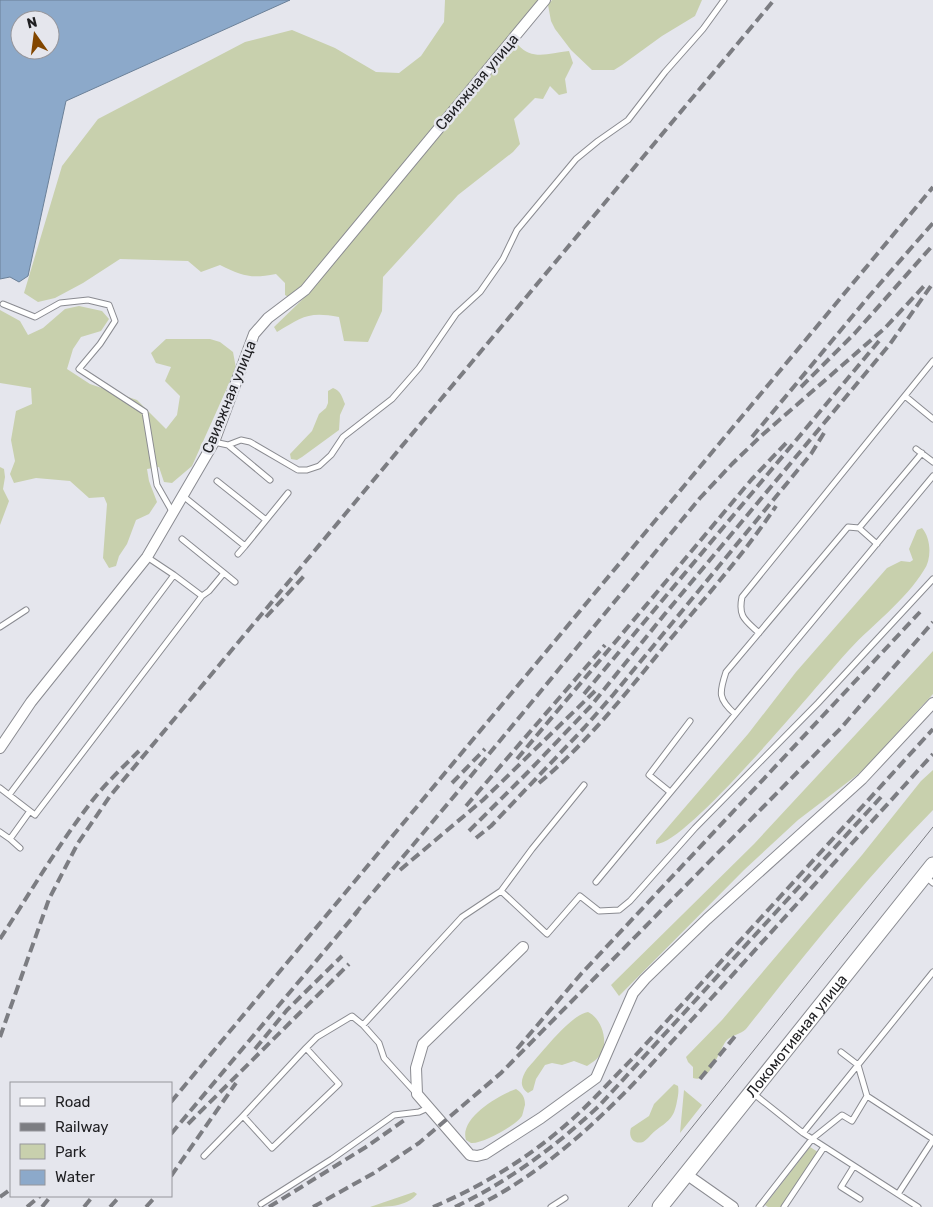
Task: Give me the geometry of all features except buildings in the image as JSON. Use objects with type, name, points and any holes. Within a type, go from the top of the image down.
[{"type":"main road","name":"Локомотивная улица","points":[[660,1207],[930,875]]},
{"type":"street","name":"Свияжная улица","points":[[0,748],[31,702],[147,557],[214,442],[254,334],[268,318],[306,290],[545,0]]},
{"type":"street","points":[[523,947],[423,1044],[416,1068],[417,1094],[470,1155],[485,1154],[541,1118],[596,1078],[633,993],[645,979],[707,919],[862,779],[933,703]]},
{"type":"street","points":[[686,1174],[733,1207]]},
{"type":"lane","points":[[228,445],[241,440],[250,442],[298,470],[307,470],[319,466],[331,455],[343,438],[392,398],[419,368],[456,314],[480,292],[503,259],[517,230],[576,159],[598,140],[628,120],[665,72],[703,29],[724,0]]},
{"type":"lane","points":[[3,304],[35,317],[60,303],[88,300],[109,305],[115,321],[100,344],[79,369],[145,412],[157,484],[173,514]]},
{"type":"lane","points":[[759,633],[744,619],[740,609],[742,597],[933,361]]},
{"type":"lane","points":[[905,396],[933,419]]},
{"type":"lane","points":[[214,442],[228,445],[270,480]]},
{"type":"lane","points":[[916,449],[933,462]]},
{"type":"lane","points":[[860,528],[922,453]]},
{"type":"lane","points":[[596,882],[933,476]]},
{"type":"lane","points":[[218,481],[266,520]]},
{"type":"lane","points":[[238,554],[288,494]]},
{"type":"lane","points":[[183,496],[245,546]]},
{"type":"lane","points":[[735,714],[724,704],[721,696],[726,672],[848,527],[860,528],[877,544]]},
{"type":"lane","points":[[182,539],[235,582]]},
{"type":"lane","points":[[147,557],[202,596]]},
{"type":"lane","points":[[0,788],[34,815],[202,596],[209,591],[224,573]]},
{"type":"lane","points":[[9,795],[174,575]]},
{"type":"lane","points":[[501,891],[547,934],[580,896],[599,912],[619,910],[630,901],[695,828],[818,703],[933,579]]},
{"type":"lane","points":[[0,628],[26,610]]},
{"type":"lane","points":[[670,792],[648,775],[690,720]]},
{"type":"lane","points":[[363,1025],[462,917],[501,891],[584,785]]},
{"type":"lane","points":[[10,839],[30,811]]},
{"type":"lane","points":[[0,832],[20,848]]},
{"type":"lane","points":[[803,1134],[933,972]]},
{"type":"lane","points":[[204,1156],[317,1037],[352,1016],[379,1043],[384,1058],[417,1094]]},
{"type":"lane","points":[[243,1116],[272,1148],[339,1084],[306,1048]]},
{"type":"lane","points":[[841,1052],[858,1066],[867,1096],[933,1139],[898,1194]]},
{"type":"lane","points":[[752,1092],[803,1134],[898,1194],[911,1205],[918,1207]]},
{"type":"lane","points":[[759,1207],[812,1139],[842,1115],[852,1121],[867,1096]]},
{"type":"lane","points":[[261,1204],[332,1160],[394,1115],[419,1112],[428,1108]]},
{"type":"lane","points":[[784,1207],[824,1147]]},
{"type":"lane","points":[[854,1166],[841,1187],[860,1199]]},
{"type":"lane","points":[[551,1207],[565,1198]]},
{"type":"green space","points":[[445,0],[539,0],[292,299],[285,295],[285,283],[276,274],[247,276],[220,265],[201,272],[188,261],[120,259],[83,283],[55,298],[38,302],[24,293],[62,166],[98,119],[245,42],[292,30],[335,48],[376,72],[399,73],[421,56],[444,22]]},
{"type":"green space","points":[[552,0],[702,0],[695,16],[662,36],[622,65],[614,70],[592,70],[571,50],[555,29],[551,21],[548,5]]},
{"type":"green space","points":[[518,45],[529,53],[542,55],[569,51],[573,63],[565,79],[567,93],[559,95],[550,86],[543,99],[535,98],[514,119],[520,144],[513,152],[458,195],[383,277],[382,311],[368,342],[344,341],[339,317],[328,315],[312,315],[299,319],[277,332],[274,327],[305,297],[512,48]]},
{"type":"green space","points":[[79,306],[102,311],[109,319],[101,331],[81,337],[73,349],[67,369],[90,384],[137,400],[166,429],[177,415],[180,396],[165,381],[171,367],[156,363],[151,353],[166,339],[210,339],[220,342],[233,352],[236,368],[192,466],[172,483],[164,482],[159,467],[147,469],[149,481],[157,502],[149,514],[136,520],[116,566],[109,568],[103,558],[107,504],[104,497],[89,498],[70,481],[36,478],[14,483],[10,474],[15,461],[11,440],[16,411],[32,404],[31,388],[0,383],[0,310],[20,321],[28,335],[43,328],[65,309]]},
{"type":"green space","points":[[333,388],[340,393],[345,404],[340,415],[339,430],[302,457],[297,460],[291,459],[290,454],[312,431],[319,414],[326,408],[328,391]]},
{"type":"green space","points":[[0,467],[4,469],[3,489],[9,501],[0,525]]},
{"type":"green space","points":[[922,528],[929,543],[927,565],[908,592],[858,640],[754,759],[723,791],[672,837],[656,844],[656,841],[748,734],[796,672],[887,568],[901,561],[910,562],[913,560],[909,549],[917,530]]},
{"type":"green space","points":[[933,651],[933,694],[861,772],[798,820],[744,870],[619,996],[611,985],[754,844]]},
{"type":"green space","points":[[933,770],[933,810],[860,889],[746,1029],[726,1041],[709,1072],[699,1079],[693,1078],[693,1067],[686,1057],[722,1020],[862,855],[921,781]]},
{"type":"green space","points":[[588,1012],[597,1019],[602,1029],[604,1047],[602,1052],[587,1066],[574,1061],[562,1065],[552,1063],[545,1065],[536,1079],[533,1090],[528,1093],[522,1084],[522,1078],[527,1069],[565,1027],[581,1014]]},
{"type":"green space","points":[[674,1084],[678,1086],[678,1092],[676,1107],[672,1116],[643,1142],[634,1141],[631,1137],[631,1128],[649,1116],[654,1104]]},
{"type":"green space","points":[[516,1089],[523,1096],[525,1102],[522,1116],[513,1125],[483,1141],[471,1143],[466,1140],[465,1132],[474,1116],[500,1096]]},
{"type":"green space","points":[[684,1090],[702,1105],[680,1133]]},
{"type":"green space","points":[[810,1147],[818,1152],[781,1207],[768,1207],[765,1205]]},
{"type":"green space","points":[[414,1192],[417,1194],[408,1202],[370,1207]]},
{"type":"water","points":[[0,0],[290,0],[66,101],[28,276],[19,282],[10,277],[0,279]]},
{"type":"tram line","points":[[628,1207],[933,827]]},
{"type":"railway","points":[[0,1037],[49,899],[78,843],[110,796],[774,0]]},
{"type":"railway","points":[[172,1101],[933,187]]},
{"type":"railway","points":[[752,437],[870,295],[933,223]]},
{"type":"railway","points":[[801,387],[855,333],[933,245]]},
{"type":"railway","points":[[469,831],[590,707],[664,615],[890,344],[933,283]]},
{"type":"railway","points":[[354,915],[700,498],[761,436],[885,328],[925,285]]},
{"type":"railway","points":[[584,694],[879,341]]},
{"type":"railway","points":[[476,838],[491,826],[613,695],[811,454],[824,433]]},
{"type":"railway","points":[[517,759],[752,479],[788,441]]},
{"type":"railway","points":[[539,783],[574,751],[622,698],[737,559],[776,506]]},
{"type":"railway","points":[[266,617],[305,575]]},
{"type":"railway","points":[[517,1049],[581,974],[920,612]]},
{"type":"railway","points":[[313,1207],[374,1173],[419,1143],[501,1073],[841,728],[933,622]]},
{"type":"railway","points":[[466,806],[605,645]]},
{"type":"railway","points":[[400,870],[483,800],[595,691]]},
{"type":"railway","points":[[433,1207],[487,1180],[538,1148],[586,1106],[634,1057],[933,729]]},
{"type":"railway","points":[[452,783],[485,749]]},
{"type":"railway","points":[[0,939],[56,852],[92,801],[139,751]]},
{"type":"railway","points":[[475,1207],[498,1195],[542,1166],[620,1098],[933,754]]},
{"type":"railway","points":[[455,1207],[494,1186],[531,1162],[599,1106],[881,797]]},
{"type":"railway","points":[[172,1133],[358,911]]},
{"type":"railway","points":[[255,1049],[287,1010],[342,956]]},
{"type":"railway","points":[[188,1124],[349,964]]},
{"type":"railway","points":[[700,1079],[736,1035]]},
{"type":"railway","points":[[172,1175],[236,1083]]},
{"type":"railway","points":[[269,1207],[366,1147],[406,1119]]},
{"type":"railway","points":[[0,1197],[10,1190]]},
{"type":"railway","points":[[27,1207],[39,1197]]},
{"type":"railway","points":[[42,1207],[50,1197]]},
{"type":"railway","points":[[84,1207],[92,1197]]},
{"type":"railway","points":[[110,1207],[119,1197]]},
{"type":"railway","points":[[146,1207],[155,1197]]}]
